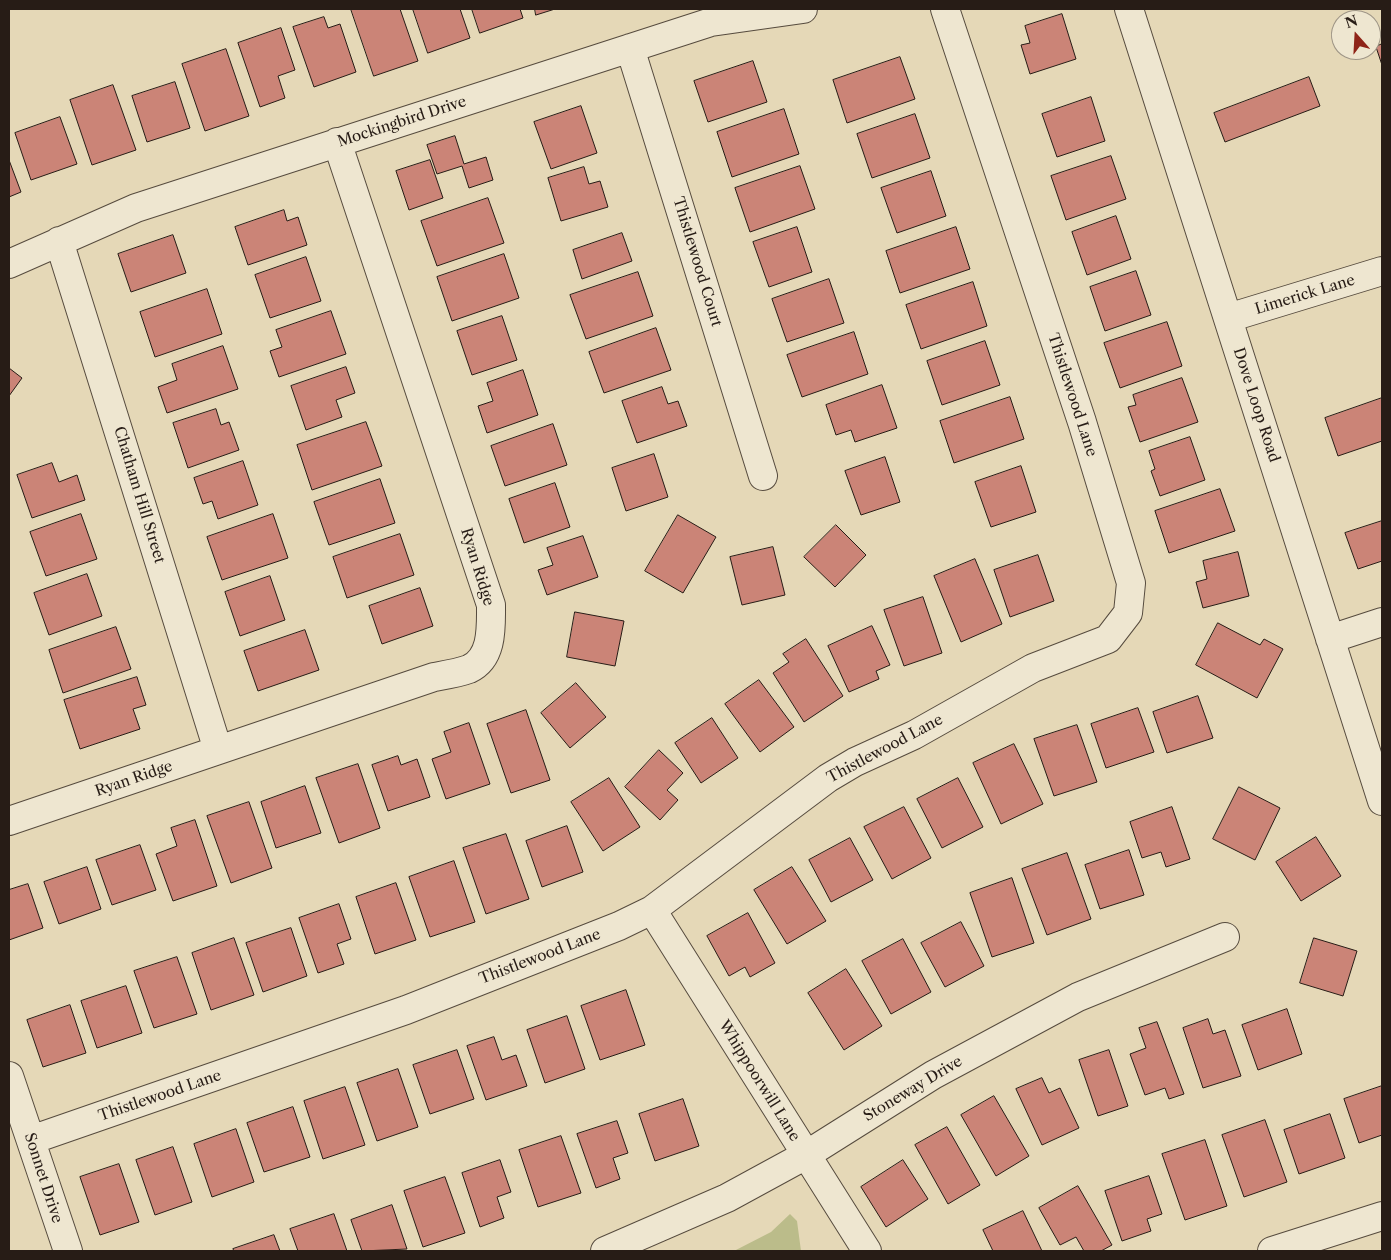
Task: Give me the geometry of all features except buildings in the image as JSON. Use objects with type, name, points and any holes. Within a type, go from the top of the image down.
[{"type":"street","name":"Mockingbird Drive","points":[[9,264],[136,208],[337,142],[711,22],[803,9]]},
{"type":"street","name":"Thistlewood Lane","points":[[31,1140],[406,1010],[618,926],[652,910],[828,778],[855,762],[914,735],[1033,668],[1108,639],[1128,614],[1131,583],[1082,422],[945,9]]},
{"type":"street","name":"Dove Loop Road","points":[[1129,9],[1382,801]]},
{"type":"street","name":"Thistlewood Court","points":[[630,48],[763,476]]},
{"type":"street","name":"Ryan Ridge","points":[[9,821],[434,677],[470,668],[484,654],[492,633],[491,605],[337,142]]},
{"type":"street","name":"Chatham Hill Street","points":[[59,241],[218,750]]},
{"type":"street","name":"Limerick Lane","points":[[1228,318],[1382,271]]},
{"type":"street","points":[[1330,639],[1382,622]]},
{"type":"street","name":"Whippoorwill Lane","points":[[652,910],[867,1251]]},
{"type":"street","name":"Stoneway Drive","points":[[605,1251],[727,1198],[806,1155],[933,1075],[1078,997],[1225,937]]},
{"type":"street","name":"Sonnet Drive","points":[[9,1076],[68,1251]]},
{"type":"street","points":[[1272,1251],[1382,1216]]},
{"type":"green space","points":[[790,1214],[797,1221],[801,1251],[734,1251],[771,1232]]}]
